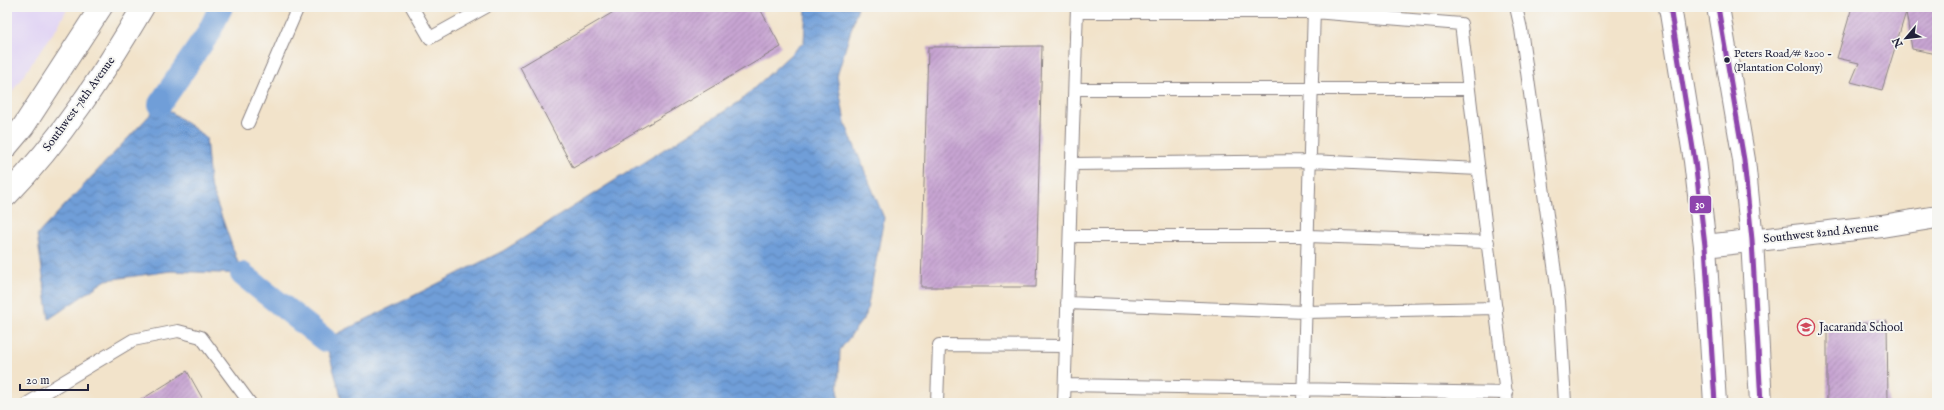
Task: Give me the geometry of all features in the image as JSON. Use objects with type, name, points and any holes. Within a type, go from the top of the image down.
[{"type":"main road","points":[[7,146],[23,127],[101,7]]},
{"type":"main road","name":"Southwest 78th Avenue","points":[[7,195],[56,139],[109,65],[143,7]]},
{"type":"main road","points":[[1670,7],[1695,161],[1705,246],[1715,403]]},
{"type":"main road","points":[[1718,7],[1744,160],[1752,240],[1761,403]]},
{"type":"main road","name":"Southwest 82nd Avenue","points":[[1705,246],[1882,226],[1937,217]]},
{"type":"lane","points":[[248,123],[298,7]]},
{"type":"lane","points":[[412,7],[430,38],[486,7]]},
{"type":"lane","points":[[1516,7],[1521,29],[1559,301],[1565,403]]},
{"type":"lane","points":[[1303,403],[1314,9]]},
{"type":"lane","points":[[1064,403],[1077,10],[1314,9],[1462,24],[1507,398],[1304,388],[1065,385]]},
{"type":"lane","points":[[1074,90],[1469,89]]},
{"type":"lane","points":[[1072,164],[1310,161],[1479,169]]},
{"type":"lane","points":[[1070,236],[1308,236],[1488,242]]},
{"type":"lane","points":[[1067,303],[1306,312],[1496,308]]},
{"type":"lane","points":[[32,402],[133,340],[178,331],[201,337],[250,403]]},
{"type":"lane","points":[[937,403],[939,345],[1066,346]]},
{"type":"shaded area","points":[[7,7],[68,7],[58,26],[7,99]]},
{"type":"water","points":[[806,7],[858,7],[837,76],[845,123],[884,218],[866,315],[840,350],[838,403],[343,403],[325,340],[503,251],[739,102],[804,42]]},
{"type":"water","points":[[160,104],[206,137],[210,184],[242,274],[171,271],[106,280],[49,319],[37,235]]},
{"type":"building","points":[[622,7],[759,7],[781,47],[573,168],[520,67]]},
{"type":"building","points":[[1852,7],[1937,7],[1937,54],[1912,49],[1906,12],[1882,90],[1851,82],[1859,63],[1837,58]]},
{"type":"building","points":[[1042,46],[1036,287],[921,287],[928,47]]},
{"type":"building","points":[[1887,321],[1888,403],[1827,403],[1827,327]]},
{"type":"building","points":[[187,371],[205,403],[136,403]]},
{"type":"waterway","points":[[160,104],[208,34],[221,7]]},
{"type":"waterway","points":[[242,274],[325,340]]},
{"type":"transit line","name":"30","points":[[1670,7],[1695,161],[1705,246],[1715,403]]},
{"type":"transit line","name":"30","points":[[1718,7],[1744,160],[1752,240],[1761,403]]},
{"type":"place","name":"Peters Road/# 8200 - (Plantation Colony)","points":[[1727,60]]},
{"type":"place","name":"Jacaranda School","points":[[1806,327]]}]
